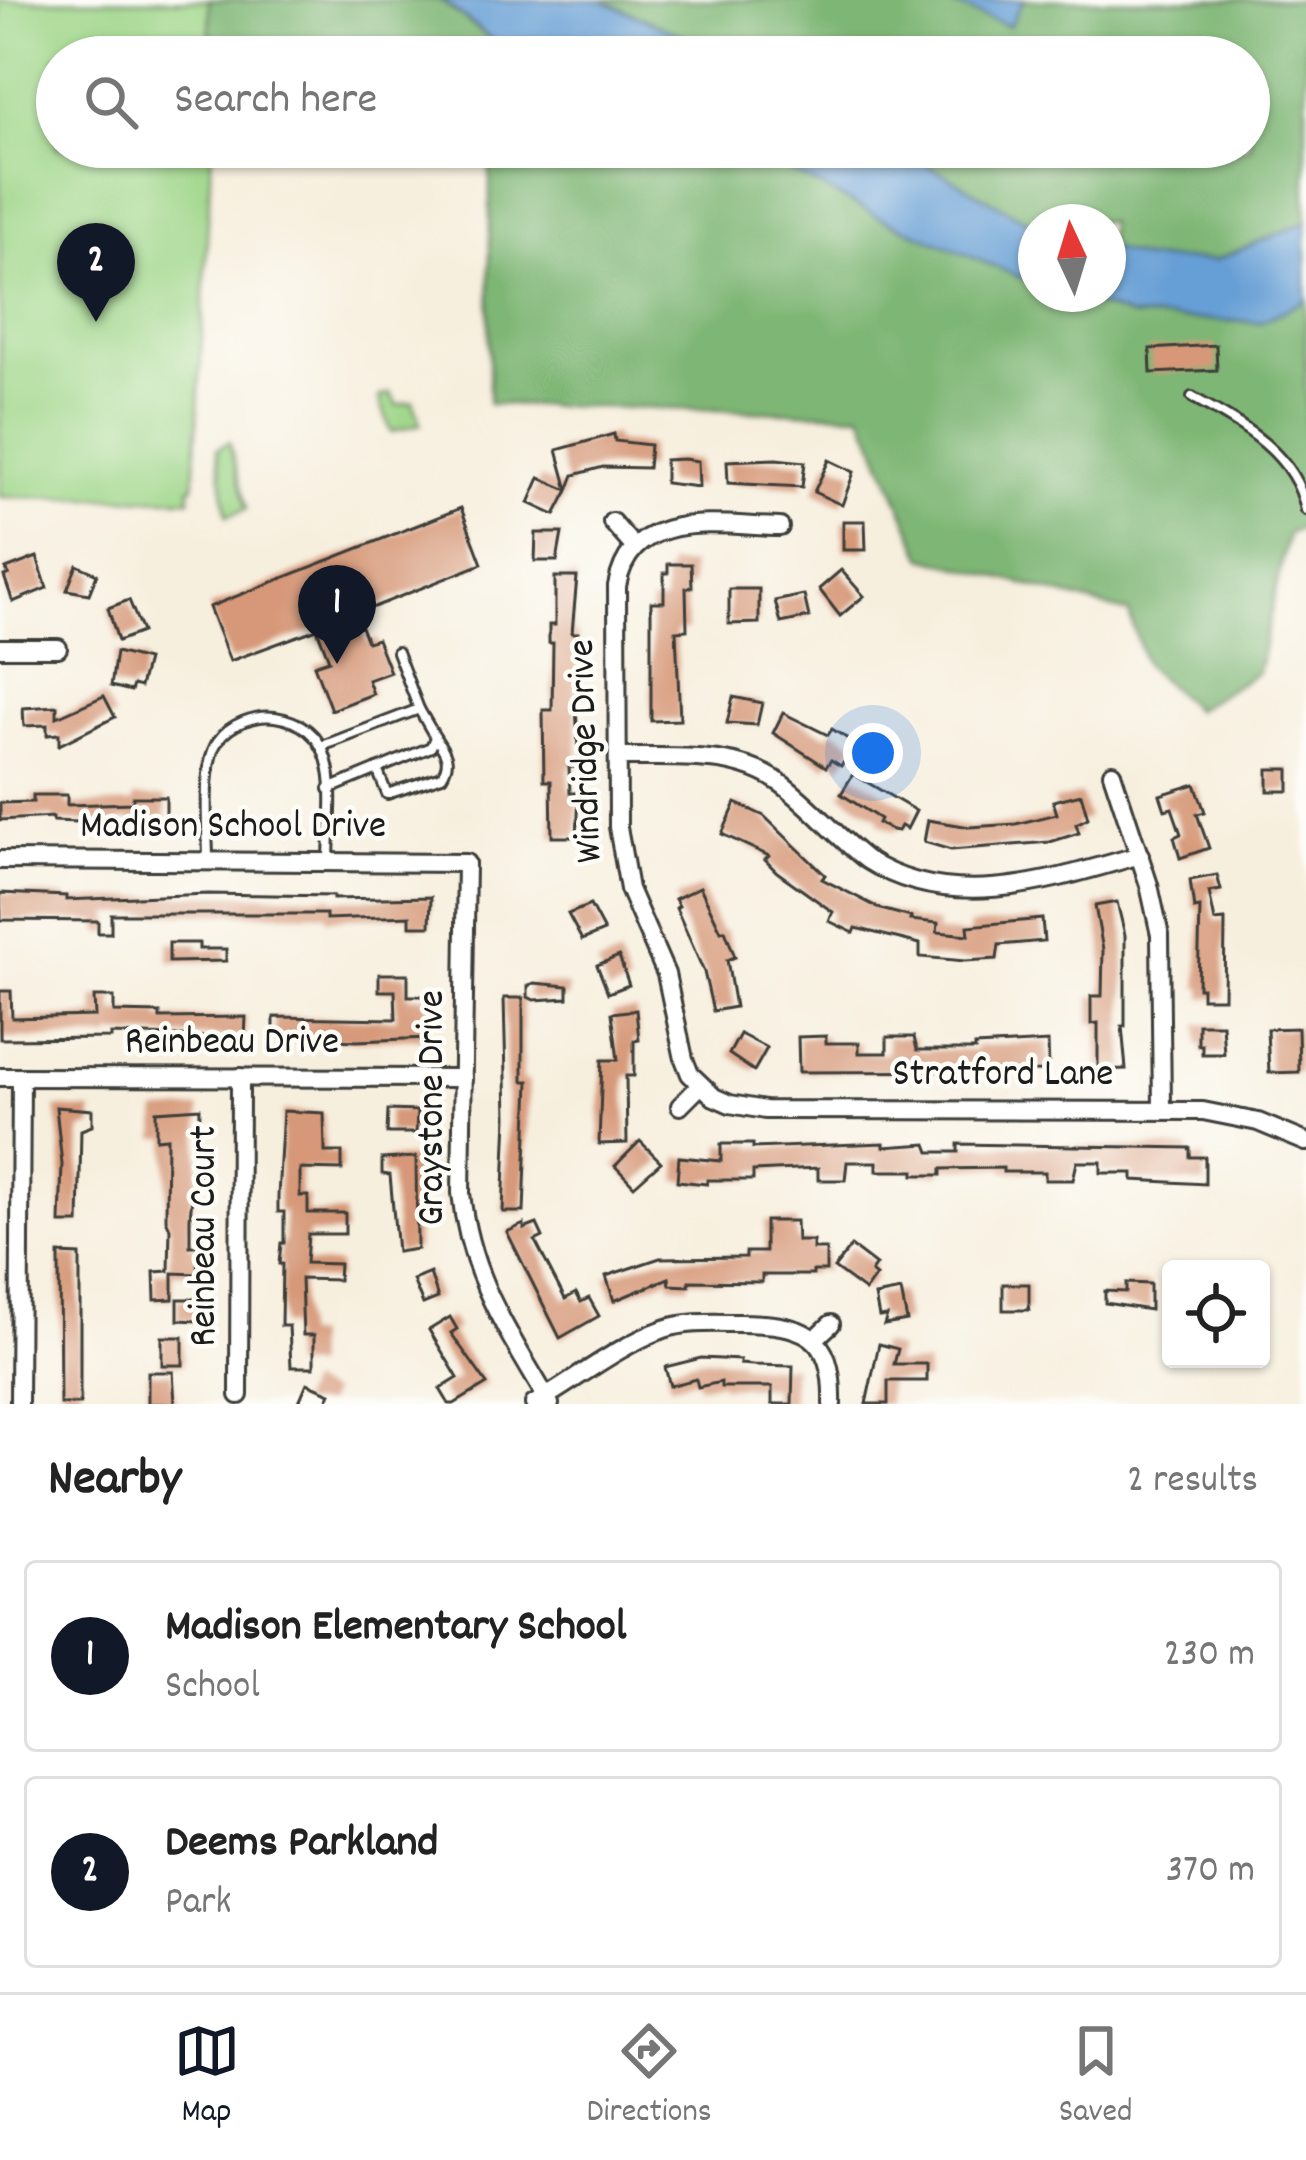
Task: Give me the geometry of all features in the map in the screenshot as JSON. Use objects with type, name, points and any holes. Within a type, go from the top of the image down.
[{"type":"street","points":[[613,522],[634,547],[669,527],[780,527]]},
{"type":"street","name":"Windridge Drive","points":[[634,547],[617,586],[618,827],[634,905],[666,974],[684,1059],[700,1086]]},
{"type":"street","points":[[0,648],[58,648]]},
{"type":"street","points":[[618,757],[703,758],[756,770],[781,783],[881,869],[934,886],[969,890],[1023,884],[1140,855]]},
{"type":"street","points":[[1112,773],[1160,935],[1162,1108]]},
{"type":"street","name":"Madison School Drive","points":[[0,860],[466,863]]},
{"type":"street","name":"Graystone Drive","points":[[466,863],[461,1193],[467,1242],[492,1306],[543,1402]]},
{"type":"street","points":[[20,1404],[21,1076]]},
{"type":"street","name":"Reinbeau Drive","points":[[0,1077],[463,1078]]},
{"type":"street","name":"Reinbeau Court","points":[[239,1395],[240,1077]]},
{"type":"street","points":[[680,1106],[700,1086]]},
{"type":"street","name":"Stratford Lane","points":[[700,1086],[730,1104],[765,1110],[1162,1108],[1231,1115],[1306,1142]]},
{"type":"street","points":[[543,1402],[646,1337],[677,1325],[779,1324],[811,1336],[829,1364],[832,1404]]},
{"type":"street","points":[[811,1336],[831,1324]]},
{"type":"lane","points":[[1192,397],[1259,438],[1284,463],[1306,510]]},
{"type":"lane","points":[[377,769],[387,794],[442,776],[447,767],[447,755],[419,709],[397,652]]},
{"type":"lane","points":[[322,746],[419,709]]},
{"type":"lane","points":[[208,861],[209,764],[218,740],[262,715],[294,720],[319,739],[329,765],[328,862]]},
{"type":"lane","points":[[329,789],[431,747],[435,737]]},
{"type":"green space","points":[[0,0],[209,0],[210,36],[36,36],[36,168],[211,168],[190,499],[0,497]]},
{"type":"green space","points":[[209,0],[439,0],[486,36],[210,36]]},
{"type":"green space","points":[[601,0],[940,0],[1009,26],[1024,0],[1306,0],[1306,222],[1216,260],[1145,259],[1126,253],[1126,204],[1018,204],[1018,216],[932,168],[1270,168],[1270,36],[684,36]]},
{"type":"green space","points":[[490,168],[784,168],[889,222],[1018,276],[1018,312],[1117,312],[1132,317],[1260,322],[1306,300],[1306,526],[1288,534],[1258,672],[1195,710],[1145,665],[1129,613],[923,557],[862,414],[489,404]]},
{"type":"green space","points":[[390,393],[397,405],[413,402],[421,424],[391,432],[379,397]]},
{"type":"green space","points":[[229,442],[247,509],[227,516],[217,449]]},
{"type":"water","points":[[441,0],[601,0],[684,36],[488,36]]},
{"type":"water","points":[[940,0],[1024,0],[1009,26]]},
{"type":"water","points":[[784,168],[932,168],[1018,216],[1018,276],[889,222]]},
{"type":"water","points":[[1306,222],[1306,300],[1260,322],[1131,317],[1117,312],[1126,312],[1126,253],[1145,259],[1216,260]]},
{"type":"building","points":[[1216,345],[1217,370],[1151,373],[1150,349]]},
{"type":"building","points":[[614,434],[615,441],[650,445],[648,468],[603,467],[574,475],[568,490],[557,450]]},
{"type":"building","points":[[665,460],[698,461],[699,487],[665,483]]},
{"type":"building","points":[[829,460],[854,472],[842,505],[814,492]]},
{"type":"building","points":[[727,461],[805,462],[802,487],[728,483]]},
{"type":"building","points":[[540,478],[568,490],[555,515],[529,503]]},
{"type":"building","points":[[461,508],[482,564],[356,614],[367,642],[377,639],[390,672],[368,680],[373,694],[331,710],[314,665],[329,660],[317,629],[230,661],[209,607]]},
{"type":"building","points":[[843,521],[865,521],[866,550],[843,550]]},
{"type":"building","points":[[536,533],[562,533],[557,561],[535,561]]},
{"type":"building","points":[[37,557],[47,588],[13,602],[6,569]]},
{"type":"building","points":[[668,564],[691,564],[687,630],[676,631],[680,720],[651,721],[651,602],[664,602]]},
{"type":"building","points":[[77,565],[97,574],[89,594],[67,590]]},
{"type":"building","points":[[841,570],[864,596],[840,616],[819,589]]},
{"type":"building","points":[[555,577],[577,577],[572,633],[578,633],[579,767],[569,767],[570,793],[579,793],[577,837],[552,837],[551,781],[544,781],[543,710],[552,710],[549,625],[555,625]]},
{"type":"building","points":[[729,589],[759,589],[759,623],[729,624]]},
{"type":"building","points":[[804,595],[809,617],[781,623],[775,601]]},
{"type":"building","points":[[129,600],[142,632],[118,641],[108,608]]},
{"type":"building","points":[[116,652],[147,660],[140,687],[133,685],[131,691],[111,686]]},
{"type":"building","points":[[104,696],[115,717],[59,745],[59,734],[47,735],[47,725],[24,726],[23,708],[57,706],[57,717]]},
{"type":"building","points":[[733,697],[762,703],[757,725],[727,723]]},
{"type":"building","points":[[783,713],[828,735],[832,729],[856,744],[841,766],[831,760],[826,767],[773,733]]},
{"type":"building","points":[[1268,769],[1289,769],[1289,791],[1268,791]]},
{"type":"building","points":[[853,774],[916,811],[907,829],[892,830],[878,823],[880,819],[841,794]]},
{"type":"building","points":[[1195,784],[1205,812],[1197,814],[1209,848],[1180,858],[1174,837],[1181,834],[1172,808],[1165,810],[1160,795]]},
{"type":"building","points":[[1081,794],[1088,818],[1076,824],[1079,833],[1050,842],[951,850],[924,842],[928,820],[970,827],[1016,824],[1057,814],[1053,801]]},
{"type":"building","points":[[33,795],[67,795],[67,805],[166,797],[166,822],[53,821],[53,817],[0,820],[0,803],[33,802]]},
{"type":"building","points":[[736,803],[764,816],[825,875],[822,879],[881,909],[910,920],[938,923],[937,932],[969,935],[968,926],[1042,919],[1044,941],[999,945],[997,959],[965,961],[920,957],[920,944],[856,928],[854,933],[829,921],[833,912],[777,872],[765,860],[769,856],[722,834]]},
{"type":"building","points":[[1217,875],[1221,890],[1209,892],[1215,921],[1225,920],[1224,998],[1202,998],[1202,988],[1198,988],[1200,908],[1194,909],[1190,880]]},
{"type":"building","points":[[700,887],[735,957],[727,960],[735,1007],[713,1011],[704,972],[676,908],[675,899]]},
{"type":"building","points":[[0,893],[66,896],[66,900],[208,894],[431,897],[430,926],[410,926],[410,916],[111,914],[111,933],[98,933],[98,921],[1,920]]},
{"type":"building","points":[[1117,902],[1125,935],[1122,1026],[1126,1069],[1098,1070],[1098,1023],[1091,1024],[1091,996],[1102,996],[1103,950],[1095,906]]},
{"type":"building","points":[[590,905],[604,931],[582,940],[568,914]]},
{"type":"building","points":[[169,943],[226,949],[226,961],[169,962]]},
{"type":"building","points":[[619,956],[629,985],[608,993],[597,965]]},
{"type":"building","points":[[379,974],[408,974],[408,996],[428,996],[428,1038],[274,1037],[274,1017],[396,1019],[395,991],[379,991]]},
{"type":"building","points":[[528,986],[568,986],[568,998],[534,1000],[528,997]]},
{"type":"building","points":[[0,991],[11,991],[12,1018],[95,1016],[94,997],[114,997],[114,1012],[160,1013],[160,1018],[246,1017],[245,1038],[111,1034],[111,1038],[0,1039]]},
{"type":"building","points":[[504,998],[523,998],[523,1081],[529,1081],[524,1212],[503,1212]]},
{"type":"building","points":[[636,1010],[639,1040],[634,1041],[634,1076],[626,1076],[627,1143],[599,1144],[602,1060],[618,1060],[612,1013]]},
{"type":"building","points":[[1198,1024],[1222,1024],[1224,1054],[1202,1054]]},
{"type":"building","points":[[1298,1028],[1299,1072],[1269,1073],[1267,1029]]},
{"type":"building","points":[[740,1034],[767,1048],[754,1071],[729,1054]]},
{"type":"building","points":[[826,1036],[826,1043],[859,1043],[859,1053],[887,1053],[887,1037],[914,1037],[917,1050],[1048,1042],[1049,1071],[799,1072],[798,1037]]},
{"type":"building","points":[[56,1107],[92,1110],[92,1126],[81,1130],[79,1223],[60,1223],[62,1164]]},
{"type":"building","points":[[200,1108],[198,1185],[193,1185],[190,1218],[190,1246],[198,1246],[197,1274],[173,1273],[173,1299],[155,1300],[154,1272],[169,1271],[170,1228],[166,1219],[167,1138],[156,1139],[156,1111]]},
{"type":"building","points":[[388,1110],[417,1111],[416,1133],[387,1133]]},
{"type":"building","points":[[283,1111],[324,1113],[325,1152],[342,1152],[342,1170],[300,1169],[300,1196],[308,1196],[308,1213],[345,1213],[345,1234],[308,1234],[306,1263],[339,1264],[338,1280],[301,1279],[303,1335],[314,1335],[314,1367],[291,1367],[289,1326],[281,1326],[279,1264],[284,1212],[278,1212],[278,1196]]},
{"type":"building","points":[[640,1141],[661,1162],[634,1186],[615,1166]]},
{"type":"building","points":[[884,1143],[884,1147],[927,1144],[930,1152],[958,1152],[958,1144],[1190,1148],[1190,1157],[1205,1157],[1205,1184],[1133,1180],[1133,1173],[1101,1173],[1101,1162],[1077,1162],[1073,1180],[1045,1180],[1045,1172],[1003,1172],[1003,1168],[941,1169],[941,1175],[914,1175],[914,1171],[877,1171],[877,1162],[847,1162],[845,1180],[818,1180],[818,1168],[753,1171],[753,1180],[677,1181],[679,1157],[721,1161],[721,1144],[753,1144],[753,1148]]},
{"type":"building","points":[[416,1157],[417,1249],[397,1252],[390,1175],[382,1174],[382,1159]]},
{"type":"building","points":[[765,1221],[796,1221],[797,1241],[813,1241],[813,1249],[826,1249],[826,1271],[762,1275],[762,1282],[689,1281],[689,1286],[670,1285],[669,1278],[614,1301],[606,1276],[660,1258],[746,1257],[746,1252],[765,1252]]},
{"type":"building","points":[[524,1224],[524,1229],[537,1224],[543,1237],[535,1241],[565,1299],[576,1293],[581,1302],[589,1298],[599,1316],[560,1338],[507,1232]]},
{"type":"building","points":[[851,1246],[876,1265],[871,1272],[876,1276],[865,1291],[834,1268]]},
{"type":"building","points":[[59,1254],[80,1255],[80,1404],[60,1404]]},
{"type":"building","points":[[430,1273],[438,1298],[423,1304],[413,1280]]},
{"type":"building","points":[[1126,1283],[1150,1284],[1150,1310],[1105,1303],[1105,1291],[1126,1292]]},
{"type":"building","points":[[1003,1284],[1029,1284],[1029,1310],[1003,1310]]},
{"type":"building","points":[[901,1291],[907,1321],[884,1325],[887,1316],[879,1317],[875,1296]]},
{"type":"building","points":[[178,1299],[199,1299],[199,1321],[178,1320]]},
{"type":"building","points":[[450,1317],[457,1329],[451,1333],[487,1384],[454,1404],[449,1404],[440,1389],[458,1378],[429,1330]]},
{"type":"building","points":[[162,1337],[183,1337],[183,1365],[162,1365]]},
{"type":"building","points":[[879,1344],[898,1349],[894,1364],[927,1364],[927,1381],[888,1381],[888,1404],[866,1404]]},
{"type":"building","points":[[701,1358],[793,1366],[792,1404],[772,1404],[772,1387],[721,1387],[721,1382],[698,1387],[696,1379],[670,1386],[665,1367]]},
{"type":"building","points":[[148,1372],[173,1372],[175,1404],[148,1404]]},
{"type":"building","points":[[307,1383],[331,1393],[326,1404],[298,1404]]},
{"type":"place","name":"Deems Parkland","points":[[96,322]]},
{"type":"place","name":"Madison Elementary School","points":[[337,664]]}]
